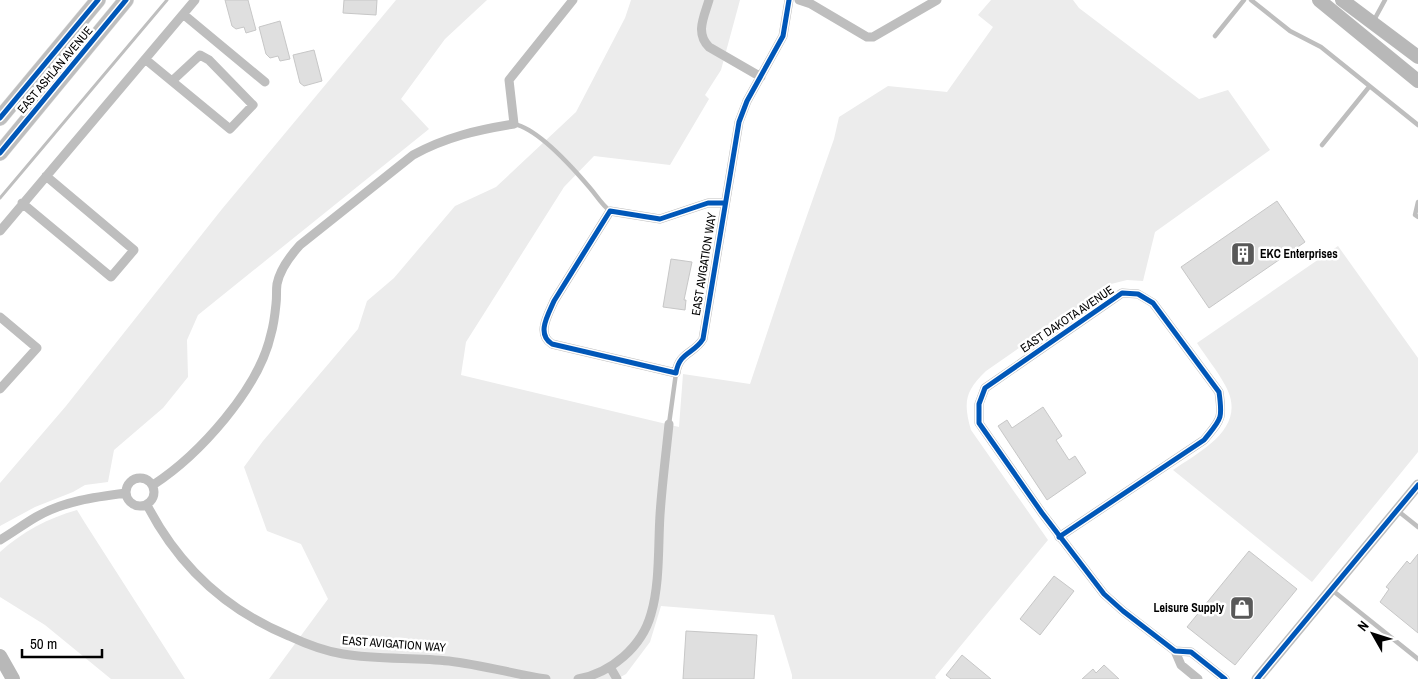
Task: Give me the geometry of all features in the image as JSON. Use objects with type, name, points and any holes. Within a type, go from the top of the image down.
[{"type":"main road","name":"EAST ASHLAN AVENUE","points":[[0,118],[98,0]]},
{"type":"main road","name":"EAST ASHLAN AVENUE","points":[[0,153],[126,0]]},
{"type":"main road","points":[[1319,0],[1418,81]]},
{"type":"main road","points":[[1342,0],[1418,57]]},
{"type":"main road","points":[[0,656],[13,679]]},
{"type":"main road","points":[[0,673],[5,679]]},
{"type":"street","points":[[0,231],[195,0]]},
{"type":"street","points":[[153,485],[189,458],[233,410],[256,374],[271,336],[277,284],[282,270],[300,245],[413,155],[432,144],[456,136],[514,124],[509,80],[574,0]]},
{"type":"street","points":[[709,0],[700,32],[702,40],[709,47],[761,77]]},
{"type":"street","points":[[724,203],[730,183],[740,117],[783,36],[789,0]]},
{"type":"street","points":[[799,0],[811,4],[867,37],[874,36],[937,0]]},
{"type":"street","points":[[183,14],[265,82]]},
{"type":"street","points":[[145,59],[230,129],[253,105],[209,60],[200,55],[172,81]]},
{"type":"street","points":[[22,203],[111,277],[123,264],[134,250],[46,176]]},
{"type":"street","name":"EAST AVIGATION WAY","points":[[610,211],[660,219],[708,203],[724,203],[703,339],[699,345],[684,355],[677,364],[676,373]]},
{"type":"street","points":[[610,211],[554,302],[548,314],[543,333],[545,340],[552,344],[676,373]]},
{"type":"street","name":"EAST DAKOTA AVENUE","points":[[1059,537],[1204,440],[1220,420],[1219,392],[1153,302],[1138,294],[1122,293],[985,388],[979,404],[979,423],[1059,537],[1104,594],[1123,611],[1176,651],[1191,652],[1225,679]]},
{"type":"street","points":[[0,317],[37,348],[0,389]]},
{"type":"street","name":"EAST AVIGATION WAY","points":[[578,679],[610,667],[636,644],[645,630],[651,614],[656,577],[662,486],[670,424]]},
{"type":"street","points":[[137,478],[148,480],[153,485],[154,494],[147,505],[138,506],[127,498],[128,486],[137,478]]},
{"type":"street","points":[[1257,679],[1418,485]]},
{"type":"street","points":[[0,540],[37,517],[63,505],[91,498],[126,493]]},
{"type":"street","name":"EAST AVIGATION WAY","points":[[147,505],[167,540],[201,580],[241,611],[279,633],[341,654],[449,661],[546,679]]},
{"type":"street","name":"EAST DAKOTA AVENUE","points":[[1176,651],[1181,665],[1198,679]]},
{"type":"street","points":[[610,667],[617,679]]},
{"type":"lane","points":[[1215,36],[1244,0]]},
{"type":"lane","points":[[1251,0],[1290,31],[1321,47],[1418,125]]},
{"type":"lane","points":[[1372,23],[1385,0]]},
{"type":"lane","points":[[1322,145],[1369,87]]},
{"type":"lane","points":[[514,124],[523,126],[542,138],[579,175],[610,211]]},
{"type":"lane","points":[[1418,202],[1415,215],[1418,217]]},
{"type":"lane","name":"EAST AVIGATION WAY","points":[[670,424],[676,373]]},
{"type":"lane","points":[[1398,510],[1418,527]]},
{"type":"lane","points":[[1332,590],[1418,659]]},
{"type":"shaded area","points":[[396,0],[487,0],[445,39],[401,99],[429,129],[198,315],[187,340],[188,377],[163,408],[114,450],[108,482],[85,485],[73,492],[35,507],[0,526],[0,483],[66,406],[222,209]]},
{"type":"shaded area","points":[[631,0],[740,0],[721,70],[705,95],[709,99],[670,165],[594,156],[564,187],[466,342],[461,375],[679,427],[683,374],[750,384],[834,139],[839,117],[888,86],[947,92],[993,27],[978,15],[991,0],[1073,0],[1079,8],[1199,99],[1228,90],[1270,150],[1155,232],[1143,281],[1127,280],[1111,284],[986,371],[970,391],[967,412],[971,430],[1048,540],[935,677],[936,679],[792,679],[774,615],[661,606],[650,642],[626,674],[617,679],[269,679],[328,599],[301,544],[267,531],[244,467],[263,441],[358,329],[367,301],[394,278],[455,206],[496,187],[576,112],[625,18]]},
{"type":"shaded area","points":[[1338,246],[1418,358],[1418,452],[1312,582],[1173,470],[1219,436],[1227,425],[1231,413],[1231,400],[1225,385],[1197,343]]},
{"type":"shaded area","points":[[77,510],[185,679],[111,679],[45,625],[0,597],[0,552],[36,526]]},
{"type":"building","points":[[225,0],[248,0],[256,30],[246,33],[244,27],[236,29],[232,26]]},
{"type":"building","points":[[344,0],[377,0],[376,15],[343,13]]},
{"type":"building","points":[[280,21],[290,59],[280,61],[278,56],[270,58],[266,54],[259,27]]},
{"type":"building","points":[[314,50],[322,81],[304,86],[300,83],[293,55]]},
{"type":"building","name":"EKC Enterprises","points":[[1277,201],[1305,242],[1209,308],[1181,267]]},
{"type":"building","points":[[671,259],[692,262],[684,300],[686,300],[685,310],[663,307]]},
{"type":"building","points":[[1043,407],[1062,436],[1056,440],[1069,460],[1075,456],[1086,473],[1047,500],[998,426],[1007,420],[1012,428]]},
{"type":"building","name":"Leisure Supply","points":[[1249,551],[1297,589],[1235,665],[1187,627]]},
{"type":"building","points":[[1418,554],[1418,633],[1380,602],[1389,589],[1386,587],[1407,561],[1410,564]]},
{"type":"building","points":[[1054,576],[1074,591],[1040,635],[1020,619]]},
{"type":"building","points":[[686,631],[757,635],[754,679],[683,679]]},
{"type":"building","points":[[962,655],[991,679],[951,679],[946,675]]},
{"type":"building","points":[[1104,665],[1119,679],[1082,679],[1093,669],[1096,673]]},
{"type":"waterway","points":[[0,198],[167,0]]},
{"type":"cycle path","points":[[0,118],[98,0]]},
{"type":"cycle path","points":[[0,153],[126,0]]},
{"type":"cycle path","points":[[724,203],[708,203],[660,219],[610,211],[554,301],[545,324],[544,330],[547,340],[552,344],[676,373],[683,357],[703,339],[739,122],[747,101],[783,36],[789,0]]},
{"type":"cycle path","points":[[1059,537],[1204,440],[1219,419],[1221,408],[1219,392],[1153,303],[1138,294],[1122,293],[985,388],[979,404],[979,423],[1042,513],[1104,594],[1175,651],[1191,652],[1225,679]]},
{"type":"cycle path","points":[[1257,679],[1418,485]]},
{"type":"place","name":"EKC Enterprises","points":[[1243,254]]},
{"type":"place","name":"Leisure Supply","points":[[1242,608]]}]
